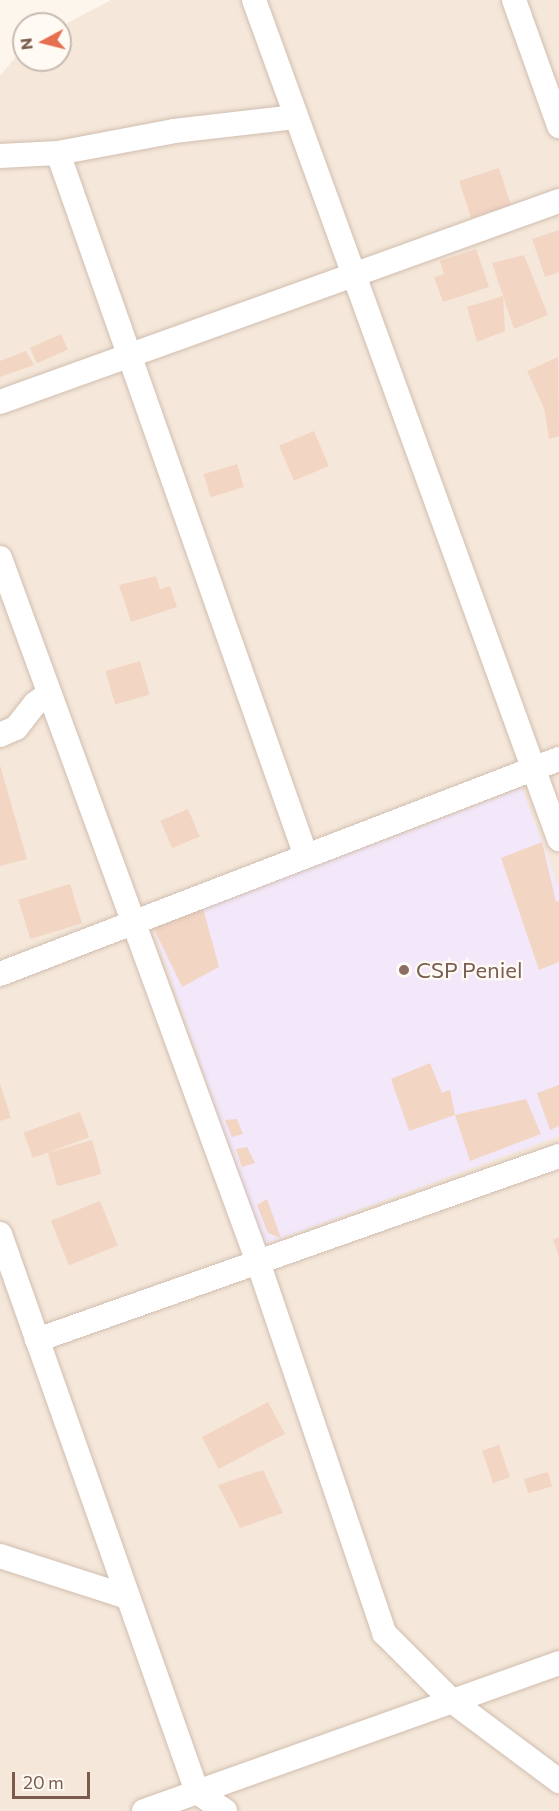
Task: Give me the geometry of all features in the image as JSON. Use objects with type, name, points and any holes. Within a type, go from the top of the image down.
[{"type":"street","points":[[254,0],[559,839]]},
{"type":"street","points":[[514,0],[559,126]]},
{"type":"street","points":[[0,156],[58,153],[202,126],[295,117]]},
{"type":"street","points":[[58,153],[306,856]]},
{"type":"street","points":[[0,402],[559,201]]},
{"type":"street","points":[[0,558],[258,1262],[384,1633],[452,1701],[559,1781]]},
{"type":"street","points":[[0,735],[16,728],[35,704],[50,693]]},
{"type":"street","points":[[0,974],[559,759]]},
{"type":"street","points":[[37,1340],[559,1156]]},
{"type":"street","points":[[0,1234],[197,1792],[225,1811]]},
{"type":"street","points":[[0,1556],[128,1597]]},
{"type":"street","points":[[144,1811],[559,1663]]},
{"type":"shaded area","points":[[111,0],[559,0],[559,1811],[0,1811],[0,76],[12,62],[12,72],[72,72],[72,21]]},
{"type":"shaded area","points":[[522,788],[559,887],[559,1136],[263,1245],[153,927]]},
{"type":"building","points":[[499,168],[511,205],[471,218],[459,181]]},
{"type":"building","points":[[559,230],[559,272],[545,277],[532,239]]},
{"type":"building","points":[[476,249],[489,287],[443,302],[434,277],[444,274],[440,261]]},
{"type":"building","points":[[524,255],[548,315],[514,329],[492,263]]},
{"type":"building","points":[[503,296],[505,331],[477,342],[467,307]]},
{"type":"building","points":[[61,334],[68,350],[37,363],[30,348]]},
{"type":"building","points":[[26,351],[34,365],[0,377],[0,361]]},
{"type":"building","points":[[558,357],[559,436],[549,439],[544,408],[527,371]]},
{"type":"building","points":[[314,431],[329,466],[294,481],[279,446]]},
{"type":"building","points":[[237,464],[244,487],[211,497],[204,474]]},
{"type":"building","points":[[156,576],[160,589],[170,586],[177,607],[131,622],[119,585]]},
{"type":"building","points":[[140,661],[150,695],[115,705],[105,671]]},
{"type":"building","points":[[0,765],[27,859],[0,866]]},
{"type":"building","points":[[188,809],[200,837],[172,848],[160,821]]},
{"type":"building","points":[[542,842],[556,902],[559,901],[559,962],[539,970],[501,858]]},
{"type":"building","points":[[70,884],[82,923],[30,939],[18,900]]},
{"type":"building","points":[[203,908],[219,967],[182,987],[153,927]]},
{"type":"building","points":[[430,1063],[442,1093],[450,1090],[455,1115],[409,1131],[391,1079]]},
{"type":"building","points":[[0,1084],[11,1118],[0,1121]]},
{"type":"building","points":[[559,1085],[559,1126],[550,1130],[537,1093]]},
{"type":"building","points":[[526,1099],[541,1134],[470,1161],[455,1115]]},
{"type":"building","points":[[80,1112],[89,1137],[33,1158],[24,1133]]},
{"type":"building","points":[[237,1119],[243,1134],[232,1137],[225,1120]]},
{"type":"building","points":[[92,1140],[102,1174],[57,1186],[48,1153]]},
{"type":"building","points":[[247,1147],[255,1163],[242,1167],[236,1149]]},
{"type":"building","points":[[267,1199],[281,1238],[268,1233],[257,1205]]},
{"type":"building","points":[[100,1201],[118,1246],[69,1265],[51,1221]]},
{"type":"building","points":[[559,1237],[559,1257],[553,1240]]},
{"type":"building","points":[[268,1402],[285,1434],[219,1469],[202,1437]]},
{"type":"building","points":[[499,1445],[510,1477],[493,1483],[482,1451]]},
{"type":"building","points":[[263,1470],[283,1513],[240,1528],[218,1485]]},
{"type":"building","points":[[548,1472],[552,1486],[528,1493],[524,1479]]},
{"type":"place","name":"CSP Peniel","points":[[404,970]]}]
